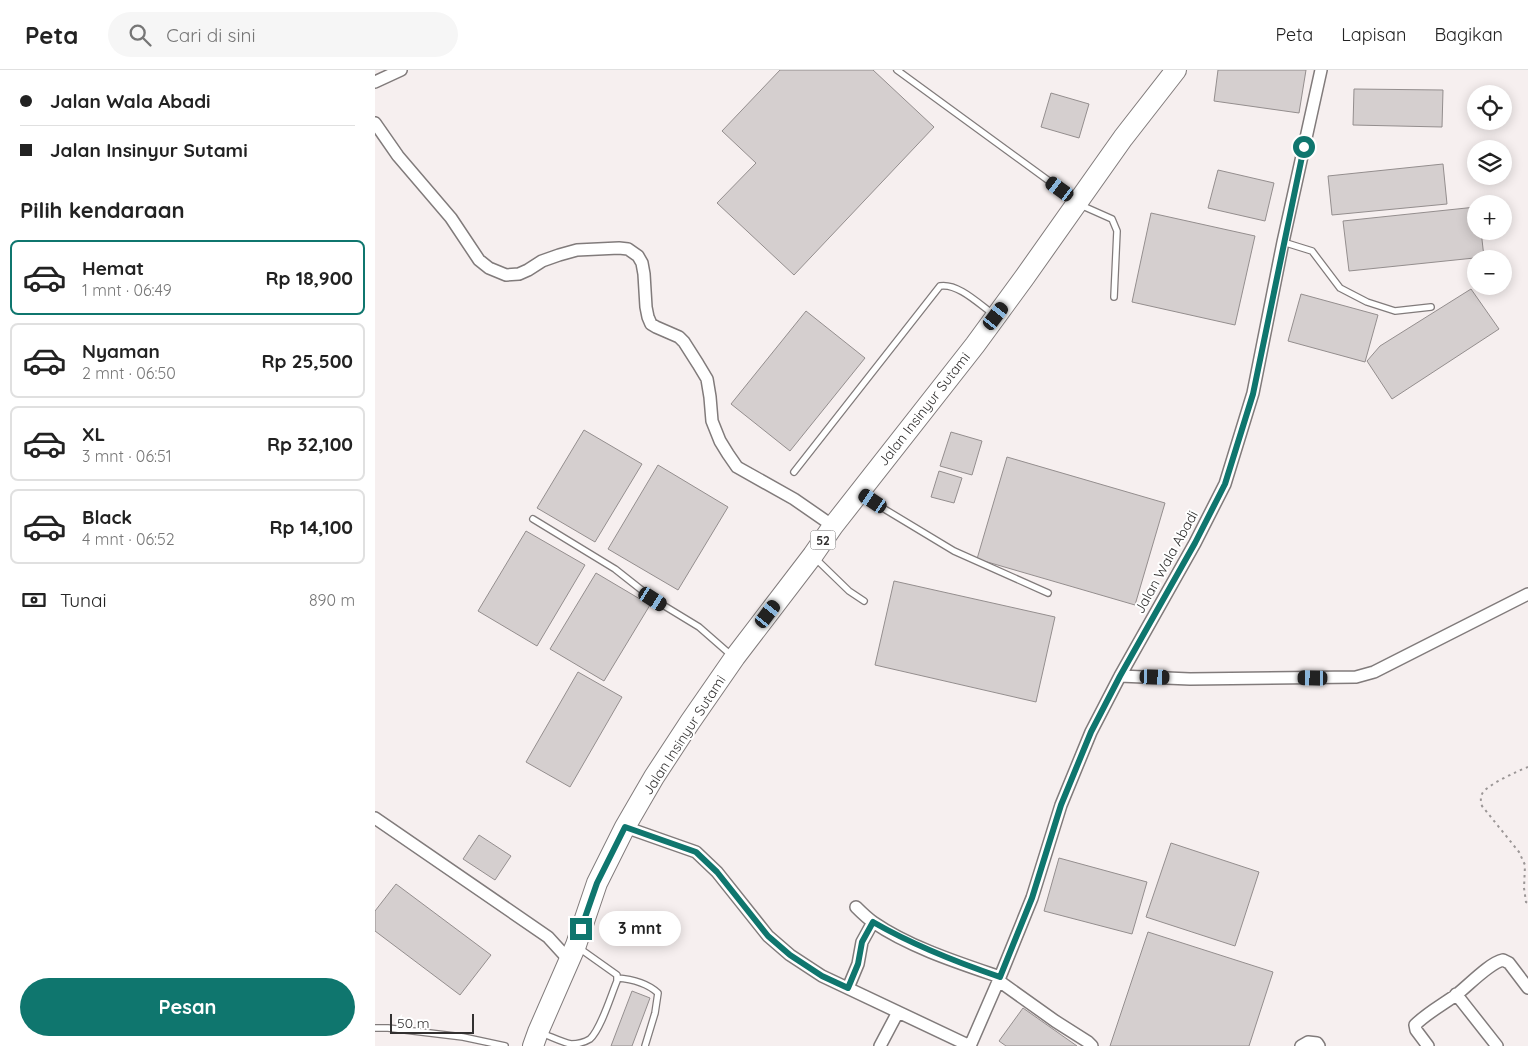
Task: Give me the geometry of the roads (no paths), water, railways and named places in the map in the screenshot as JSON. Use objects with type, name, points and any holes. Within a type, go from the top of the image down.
[{"type":"highway","name":"Jalan Insinyur Sutami","points":[[535,1039],[572,952],[597,883],[625,827],[690,722],[735,658],[813,556],[833,526],[996,316],[1123,138],[1176,70]]},
{"type":"street","points":[[375,82],[401,70]]},
{"type":"street","name":"Jalan Wala Abadi","points":[[970,1046],[1032,898],[1061,805],[1091,732],[1120,676],[1195,543],[1225,484],[1253,394],[1283,242],[1321,70]]},
{"type":"street","points":[[375,124],[397,156],[451,218],[479,260],[489,268],[505,275],[519,274],[542,261],[559,254],[577,250],[619,248],[628,249],[638,256],[642,263],[644,274],[645,307],[651,324],[656,328],[679,337],[707,379],[712,421],[727,454],[737,467],[795,499],[833,526]]},
{"type":"street","points":[[1120,676],[1190,679],[1356,677],[1374,672],[1528,594]]},
{"type":"street","points":[[375,818],[572,952]]},
{"type":"street","points":[[625,827],[696,852],[717,872],[768,936],[790,955],[822,976],[970,1046]]},
{"type":"street","points":[[856,907],[873,922],[902,938],[999,979],[1092,1046]]},
{"type":"street","points":[[848,988],[858,964],[862,942],[873,922]]},
{"type":"street","points":[[1428,1046],[1416,1030],[1415,1025],[1424,1016],[1457,994],[1494,964],[1503,960],[1509,963],[1528,988]]},
{"type":"street","points":[[1457,994],[1497,1046]]},
{"type":"street","points":[[880,1046],[898,1012]]},
{"type":"street","points":[[1301,1046],[1308,1042],[1317,1043],[1319,1046]]},
{"type":"lane","points":[[897,70],[1060,189],[1076,203],[1112,219],[1117,231],[1114,297]]},
{"type":"lane","points":[[1283,242],[1312,251],[1340,288],[1367,302],[1395,311],[1431,307]]},
{"type":"lane","points":[[794,472],[940,286],[947,285],[957,288],[996,316]]},
{"type":"lane","points":[[859,492],[954,551],[1048,593]]},
{"type":"lane","points":[[533,519],[615,569],[653,599],[699,627],[735,658]]},
{"type":"lane","points":[[813,556],[849,591],[864,601]]},
{"type":"lane","points":[[535,1039],[571,1044],[587,1041],[599,1026],[617,975],[572,952]]},
{"type":"lane","points":[[617,978],[631,979],[658,992],[655,1013],[645,1046]]},
{"type":"lane","points":[[375,1028],[463,1037],[505,1046]]},
{"type":"lane","points":[[587,1041],[593,1046]]}]
